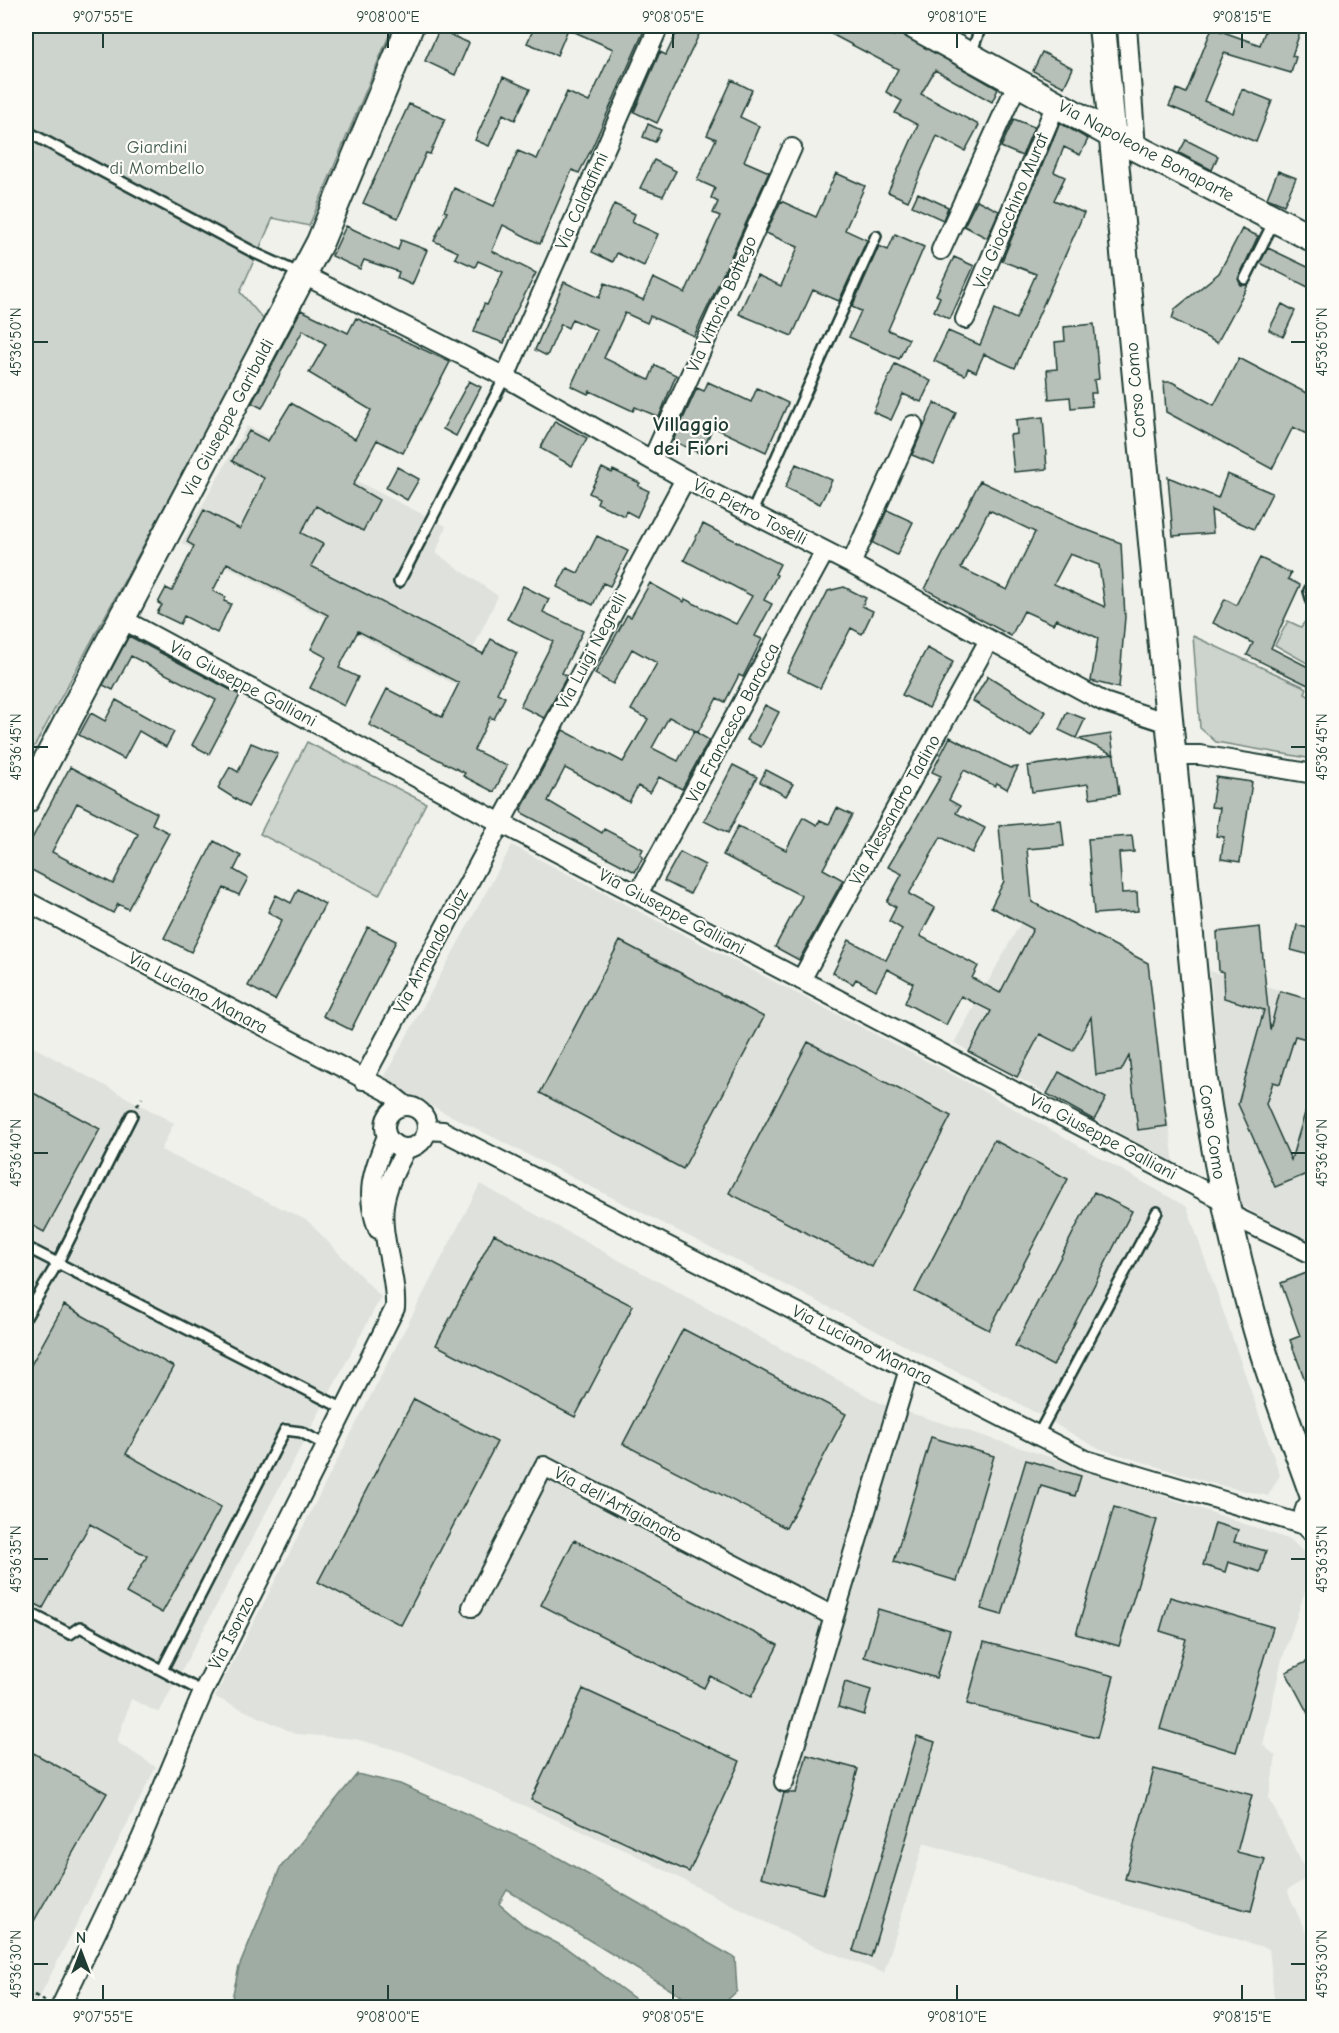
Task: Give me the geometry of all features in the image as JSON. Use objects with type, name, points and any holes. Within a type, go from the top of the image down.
[{"type":"main road","name":"Via Giuseppe Garibaldi","points":[[26,800],[304,275],[410,26]]},
{"type":"main road","name":"Via Napoleone Bonaparte","points":[[917,26],[1137,148],[1314,239]]},
{"type":"main road","name":"Corso Como","points":[[1102,26],[1204,1080],[1226,1207],[1264,1353],[1314,1497]]},
{"type":"street","name":"Via Calatafimi","points":[[505,377],[659,26]]},
{"type":"street","points":[[1127,26],[1137,148]]},
{"type":"street","points":[[941,250],[1018,82]]},
{"type":"street","name":"Via Gioacchino Murat","points":[[965,319],[1057,102]]},
{"type":"street","name":"Via Vittorio Bottego","points":[[652,460],[792,148]]},
{"type":"street","name":"Via Pietro Toselli","points":[[304,275],[505,377],[685,479],[851,564],[1104,702],[1168,723]]},
{"type":"street","points":[[851,564],[913,425]]},
{"type":"street","name":"Via Luigi Negrelli","points":[[499,822],[685,479]]},
{"type":"street","name":"Via Francesco Baracca","points":[[638,894],[733,726],[825,551]]},
{"type":"street","name":"Via Giuseppe Galliani","points":[[122,619],[1314,1255]]},
{"type":"street","name":"Via Alessandro Tadino","points":[[801,980],[988,640]]},
{"type":"street","points":[[1171,755],[1200,755],[1314,774]]},
{"type":"street","name":"Via Armando Diaz","points":[[367,1082],[499,822]]},
{"type":"street","name":"Via Luciano Manara","points":[[26,901],[387,1091],[406,1106]]},
{"type":"street","points":[[367,1082],[384,1104],[387,1127],[394,1145],[406,1149],[418,1145],[427,1130],[422,1113],[406,1106],[394,1109],[387,1127]]},
{"type":"street","name":"Via Isonzo","points":[[54,2005],[141,1839],[203,1692],[395,1308],[396,1289],[389,1259],[369,1197],[372,1174],[387,1127]]},
{"type":"street","name":"Via Luciano Manara","points":[[427,1130],[443,1131],[1086,1460],[1313,1520]]},
{"type":"street","name":"Via Isonzo","points":[[389,1259],[384,1207],[391,1178],[406,1149]]},
{"type":"street","points":[[784,1782],[832,1617],[909,1369]]},
{"type":"street","name":"Via dell'Artigianato","points":[[472,1606],[544,1466],[832,1617]]},
{"type":"lane","points":[[970,56],[981,26]]},
{"type":"lane","points":[[26,130],[257,254],[304,275]]},
{"type":"lane","points":[[1245,279],[1275,219]]},
{"type":"lane","points":[[752,512],[876,236]]},
{"type":"lane","points":[[399,582],[505,377]]},
{"type":"lane","points":[[1314,582],[1309,591],[1314,608]]},
{"type":"lane","points":[[26,1317],[58,1262],[132,1115]]},
{"type":"lane","points":[[1038,1435],[1157,1212]]},
{"type":"lane","points":[[26,1246],[344,1409]]},
{"type":"lane","points":[[162,1670],[285,1431],[300,1432],[327,1446]]},
{"type":"lane","points":[[26,1611],[70,1634],[80,1627],[203,1692]]},
{"type":"path","points":[[26,1991],[54,2005]]},
{"type":"shaded area","points":[[247,426],[446,526],[436,553],[498,596],[456,685],[181,543]]},
{"type":"shaded area","points":[[512,845],[965,1081],[1187,1207],[1280,1475],[1268,1496],[1210,1483],[1097,1448],[1018,1403],[382,1081]]},
{"type":"shaded area","points":[[1031,904],[1044,908],[1148,963],[1174,1163],[954,1043]]},
{"type":"shaded area","points":[[1210,971],[1313,999],[1313,1250],[1238,1203],[1234,1164],[1221,1099]]},
{"type":"shaded area","points":[[26,1043],[174,1123],[161,1150],[308,1221],[381,1297],[159,1713],[131,1699],[117,1742],[156,1767],[34,2008],[26,2007]]},
{"type":"shaded area","points":[[480,1184],[882,1404],[1069,1463],[1291,1540],[1313,1561],[1313,1568],[1281,1663],[1263,1745],[1276,1756],[1269,1798],[1309,1877],[1287,1890],[1313,1949],[1313,2007],[1275,2007],[1269,1949],[924,1843],[884,1973],[806,1943],[631,1853],[403,1752],[355,1739],[296,1734],[215,1697]]},
{"type":"shaded area","points":[[357,1774],[400,1784],[536,1845],[735,1958],[737,1991],[720,2007],[699,2007],[507,1890],[499,1904],[526,1927],[566,1948],[646,2007],[230,2007],[239,1967],[280,1868]]},
{"type":"green space","name":"Giardini di Mombello","points":[[26,26],[393,26],[309,226],[273,218],[240,292],[265,321],[26,762]]},
{"type":"green space","points":[[1309,616],[1313,618],[1311,624],[1314,677],[1302,679],[1309,664],[1275,645],[1288,621],[1301,627]]},
{"type":"green space","points":[[1193,636],[1307,688],[1305,694],[1313,699],[1313,759],[1216,742],[1200,728]]},
{"type":"green space","points":[[307,742],[426,803],[379,895],[260,834]]},
{"type":"building","points":[[535,26],[646,26],[591,150],[579,173],[572,170],[540,244],[503,225],[492,251],[536,273],[513,317],[504,343],[474,332],[484,304],[487,305],[503,272],[478,261],[475,267],[455,258],[458,252],[434,241],[447,212],[444,211],[454,188],[494,206],[518,151],[537,159],[567,92],[589,102],[613,49],[568,29],[557,55],[527,43]]},
{"type":"building","points":[[680,26],[703,26],[657,123],[634,112],[660,52],[666,55]]},
{"type":"building","points":[[816,26],[875,26],[894,36],[897,31],[998,89],[992,102],[935,70],[921,94],[979,125],[965,151],[937,136],[908,201],[888,192],[918,125],[895,113],[902,101],[886,92],[898,69]]},
{"type":"building","points":[[1267,26],[1302,26],[1292,56],[1296,57],[1291,73],[1224,53],[1204,101],[1233,113],[1242,89],[1272,101],[1256,142],[1169,106],[1177,89],[1186,93],[1212,28],[1260,45]]},
{"type":"building","points":[[439,30],[469,43],[455,75],[425,61]]},
{"type":"building","points":[[1042,52],[1073,68],[1064,87],[1033,71]]},
{"type":"building","points":[[503,77],[530,89],[515,120],[503,114],[489,146],[475,140]]},
{"type":"building","points":[[732,80],[752,90],[740,117],[759,126],[744,161],[769,172],[713,296],[694,336],[650,316],[647,323],[625,313],[604,358],[649,380],[655,365],[676,375],[659,417],[635,407],[633,411],[590,391],[588,394],[571,386],[597,330],[572,319],[568,328],[561,324],[547,356],[535,350],[564,282],[599,298],[605,283],[643,300],[653,278],[685,293],[720,216],[713,213],[718,202],[711,198],[715,188],[697,180],[716,139],[707,135]]},
{"type":"building","points":[[409,104],[445,119],[430,154],[426,153],[398,218],[363,203]]},
{"type":"building","points":[[1014,119],[1034,127],[1022,156],[1001,147]]},
{"type":"building","points":[[1060,123],[1088,139],[1080,155],[1064,147],[1054,172],[1065,177],[1054,200],[1084,213],[1015,368],[984,354],[976,372],[968,368],[965,375],[934,361],[948,331],[980,345],[995,309],[1016,319],[1036,274],[1002,261]]},
{"type":"building","points":[[648,124],[661,130],[655,142],[643,137]]},
{"type":"building","points":[[1186,140],[1218,156],[1212,170],[1179,153]]},
{"type":"building","points":[[654,160],[676,171],[663,196],[640,188]]},
{"type":"building","points":[[1278,171],[1296,178],[1284,205],[1267,198]]},
{"type":"building","points":[[836,173],[865,186],[845,230],[867,240],[839,301],[813,290],[792,336],[739,314],[757,275],[781,286],[798,247],[766,233],[781,201],[816,217]]},
{"type":"building","points":[[918,193],[948,207],[943,220],[912,206]]},
{"type":"building","points":[[977,200],[999,211],[987,238],[964,226]]},
{"type":"building","points":[[614,204],[635,214],[632,222],[658,234],[644,266],[617,253],[613,262],[592,252]]},
{"type":"building","points":[[346,226],[398,250],[401,240],[427,250],[412,285],[397,278],[399,272],[391,269],[364,260],[360,269],[332,256]]},
{"type":"building","points":[[1242,229],[1258,236],[1238,279],[1241,285],[1248,285],[1217,343],[1172,319],[1175,309],[1219,273]]},
{"type":"building","points":[[895,234],[924,247],[888,330],[909,339],[899,359],[849,337],[861,311],[852,307],[879,246],[888,250]]},
{"type":"building","points":[[1268,248],[1314,270],[1314,290],[1260,263]]},
{"type":"building","points":[[954,257],[974,266],[950,319],[934,311],[940,297],[936,295]]},
{"type":"building","points":[[1282,304],[1295,311],[1283,337],[1269,330]]},
{"type":"building","points":[[301,310],[348,333],[356,318],[450,362],[403,453],[377,440],[353,485],[379,500],[363,531],[316,506],[301,533],[323,544],[311,566],[483,654],[491,639],[517,653],[497,693],[505,697],[494,719],[490,717],[474,750],[507,766],[494,792],[463,776],[465,773],[369,725],[387,689],[442,717],[459,683],[358,631],[339,668],[358,677],[344,706],[310,688],[326,657],[311,649],[328,615],[227,563],[213,591],[226,597],[224,601],[231,604],[217,633],[184,616],[180,624],[157,613],[162,605],[158,603],[166,588],[172,591],[194,546],[187,542],[204,510],[240,529],[264,478],[232,461],[249,431],[268,441],[291,403],[355,439],[371,410],[309,373],[326,344],[303,330],[262,408],[252,403]]},
{"type":"building","points":[[1094,324],[1099,379],[1094,380],[1096,393],[1091,393],[1092,406],[1071,408],[1070,397],[1049,399],[1047,370],[1057,369],[1055,342],[1065,341],[1064,327]]},
{"type":"building","points":[[1239,358],[1314,397],[1314,438],[1293,427],[1272,469],[1166,412],[1164,382],[1172,382],[1214,405]]},
{"type":"building","points":[[895,364],[931,381],[921,402],[903,394],[891,420],[873,412]]},
{"type":"building","points":[[469,381],[481,387],[456,436],[443,429]]},
{"type":"building","points":[[708,382],[751,402],[757,388],[788,403],[766,452],[713,427],[701,454],[673,441],[697,388],[704,391]]},
{"type":"building","points":[[934,403],[956,413],[934,464],[912,455]]},
{"type":"building","points":[[1043,417],[1047,469],[1014,472],[1010,435],[1017,434],[1016,420]]},
{"type":"building","points":[[555,421],[587,438],[572,466],[540,448]]},
{"type":"building","points":[[796,464],[832,480],[820,504],[785,488]]},
{"type":"building","points":[[397,467],[419,479],[407,500],[386,488]]},
{"type":"building","points":[[602,468],[612,473],[613,470],[640,483],[638,486],[649,491],[637,517],[626,511],[624,516],[597,503],[599,498],[589,493]]},
{"type":"building","points":[[1227,474],[1272,493],[1254,529],[1211,510],[1213,533],[1173,536],[1168,477],[1218,498]]},
{"type":"building","points":[[980,481],[1069,523],[1121,543],[1125,617],[1119,688],[1091,681],[1098,638],[1056,619],[1053,624],[1024,611],[1011,636],[925,589]],"holes":[[[989,510],[1035,532],[1007,590],[961,568]],[[1070,554],[1099,565],[1105,607],[1054,584]]]},
{"type":"building","points":[[887,510],[913,522],[897,555],[873,543]]},
{"type":"building","points":[[703,524],[780,564],[764,600],[772,604],[755,636],[762,639],[743,677],[739,675],[725,702],[717,698],[698,732],[669,717],[652,748],[678,761],[694,731],[709,740],[682,789],[659,777],[650,793],[638,786],[629,802],[565,768],[548,801],[602,833],[604,829],[643,849],[640,855],[643,857],[635,872],[522,813],[521,810],[563,730],[623,762],[648,719],[631,710],[657,663],[632,649],[613,684],[595,674],[627,615],[631,617],[650,583],[684,602],[685,599],[736,624],[752,596],[684,560]]},
{"type":"building","points":[[597,536],[628,551],[610,586],[603,583],[593,605],[557,587],[567,568],[578,573]]},
{"type":"building","points":[[1260,558],[1291,573],[1288,579],[1300,585],[1271,648],[1314,670],[1314,688],[1247,655],[1253,643],[1213,623],[1225,599],[1236,605]]},
{"type":"building","points":[[523,586],[549,599],[543,612],[583,631],[562,673],[567,676],[544,718],[520,706],[553,641],[507,619]]},
{"type":"building","points":[[844,587],[866,598],[862,606],[873,611],[862,634],[851,628],[820,688],[787,672],[828,591]]},
{"type":"building","points":[[129,636],[240,695],[209,754],[192,745],[216,700],[131,656],[113,690],[103,685]]},
{"type":"building","points":[[927,648],[953,662],[929,708],[902,695]]},
{"type":"building","points":[[988,676],[1046,712],[1031,736],[973,701]]},
{"type":"building","points":[[116,700],[174,732],[166,747],[139,731],[124,759],[79,735],[91,713],[105,721]]},
{"type":"building","points":[[765,705],[779,712],[761,747],[747,740]]},
{"type":"building","points":[[1067,712],[1085,719],[1076,738],[1059,730]]},
{"type":"building","points":[[1111,734],[1119,794],[1090,798],[1088,784],[1032,792],[1028,766],[1113,754],[1079,739]]},
{"type":"building","points":[[950,737],[1010,768],[1018,767],[1007,789],[997,783],[995,786],[964,770],[949,800],[960,806],[956,813],[985,828],[972,853],[941,837],[909,894],[935,908],[920,936],[978,966],[972,978],[1000,993],[1033,929],[991,907],[1004,881],[999,826],[1061,820],[1064,846],[1027,849],[1032,902],[1148,963],[1167,1126],[1138,1130],[1129,1056],[1121,1071],[1096,1075],[1091,1017],[1073,1051],[1040,1034],[1017,1077],[969,1052],[991,1011],[961,996],[946,1025],[905,1003],[913,983],[887,969],[876,990],[856,979],[853,984],[833,973],[849,940],[886,960],[902,929],[889,921],[896,907],[887,902],[902,874],[888,867],[941,776],[932,772]]},
{"type":"building","points":[[251,743],[278,754],[248,807],[218,788],[230,767],[238,772]]},
{"type":"building","points":[[733,765],[757,777],[728,833],[704,821]]},
{"type":"building","points":[[70,767],[157,813],[152,824],[169,833],[128,909],[118,904],[113,913],[26,867],[26,850]],"holes":[[[77,803],[138,834],[113,884],[52,852]]]},
{"type":"building","points":[[766,770],[793,784],[786,796],[760,782]]},
{"type":"building","points":[[1216,777],[1252,782],[1240,862],[1221,859],[1224,837],[1216,836],[1220,808],[1211,807]]},
{"type":"building","points":[[837,808],[852,815],[823,869],[843,880],[799,960],[775,947],[802,896],[723,855],[738,826],[786,850],[803,817],[817,825],[820,820],[829,824]]},
{"type":"building","points":[[1132,836],[1134,852],[1119,853],[1122,893],[1137,892],[1138,911],[1094,914],[1088,839]]},
{"type":"building","points":[[214,841],[241,856],[234,870],[248,878],[239,895],[224,888],[191,952],[164,938]]},
{"type":"building","points":[[680,852],[705,865],[690,894],[664,881]]},
{"type":"building","points":[[298,889],[325,904],[275,1000],[248,986],[282,920],[268,912],[276,895],[291,903]]},
{"type":"building","points":[[1297,925],[1314,930],[1314,956],[1291,950]]},
{"type":"building","points":[[368,927],[396,941],[351,1030],[323,1016]]},
{"type":"building","points":[[1260,927],[1270,1030],[1280,991],[1314,1001],[1314,1041],[1295,1036],[1280,1084],[1273,1082],[1266,1104],[1291,1160],[1310,1096],[1314,1096],[1314,1171],[1275,1187],[1238,1104],[1264,1010],[1224,998],[1223,972],[1219,971],[1217,932]]},
{"type":"building","points":[[620,941],[764,1017],[683,1169],[540,1093]]},
{"type":"building","points":[[808,1042],[951,1116],[872,1267],[729,1193]]},
{"type":"building","points":[[1059,1072],[1106,1098],[1094,1120],[1047,1094]]},
{"type":"building","points":[[26,1089],[100,1129],[44,1232],[26,1222]]},
{"type":"building","points":[[994,1140],[1068,1179],[989,1330],[915,1292]]},
{"type":"building","points":[[1094,1192],[1132,1211],[1053,1366],[1015,1346]]},
{"type":"building","points":[[494,1234],[633,1306],[575,1417],[436,1345]]},
{"type":"building","points":[[1309,1272],[1314,1283],[1312,1399],[1290,1340],[1300,1336],[1281,1283]]},
{"type":"building","points":[[64,1305],[174,1367],[126,1454],[221,1507],[162,1613],[126,1593],[147,1556],[90,1524],[43,1608],[26,1599],[26,1374]]},
{"type":"building","points":[[683,1329],[846,1414],[786,1528],[623,1444]]},
{"type":"building","points":[[414,1399],[497,1442],[401,1625],[318,1582]]},
{"type":"building","points":[[931,1437],[994,1456],[957,1581],[894,1562]]},
{"type":"building","points":[[1026,1460],[1081,1476],[1075,1496],[1041,1486],[1002,1615],[981,1609]]},
{"type":"building","points":[[1114,1507],[1157,1520],[1119,1646],[1076,1634]]},
{"type":"building","points":[[1215,1523],[1238,1530],[1234,1542],[1266,1551],[1260,1572],[1228,1562],[1225,1572],[1203,1565]]},
{"type":"building","points":[[574,1540],[778,1645],[751,1697],[710,1676],[704,1688],[541,1605]]},
{"type":"building","points":[[1170,1597],[1273,1627],[1236,1752],[1160,1729],[1186,1639],[1160,1631]]},
{"type":"building","points":[[878,1609],[950,1630],[936,1678],[864,1657]]},
{"type":"building","points":[[984,1642],[1114,1676],[1097,1738],[967,1704]]},
{"type":"building","points":[[1314,1658],[1314,1725],[1286,1672]]},
{"type":"building","points":[[845,1682],[871,1690],[864,1715],[838,1707]]},
{"type":"building","points":[[583,1689],[740,1761],[689,1872],[531,1800]]},
{"type":"building","points":[[917,1736],[935,1742],[871,1957],[853,1951]]},
{"type":"building","points":[[26,1749],[107,1793],[26,1935]]},
{"type":"building","points":[[807,1755],[858,1769],[823,1894],[761,1877],[784,1793],[796,1793]]},
{"type":"building","points":[[1154,1769],[1252,1795],[1237,1852],[1265,1859],[1251,1911],[1125,1879]]},
{"type":"district","name":"Villaggio dei Fiori","points":[[691,436]]}]
